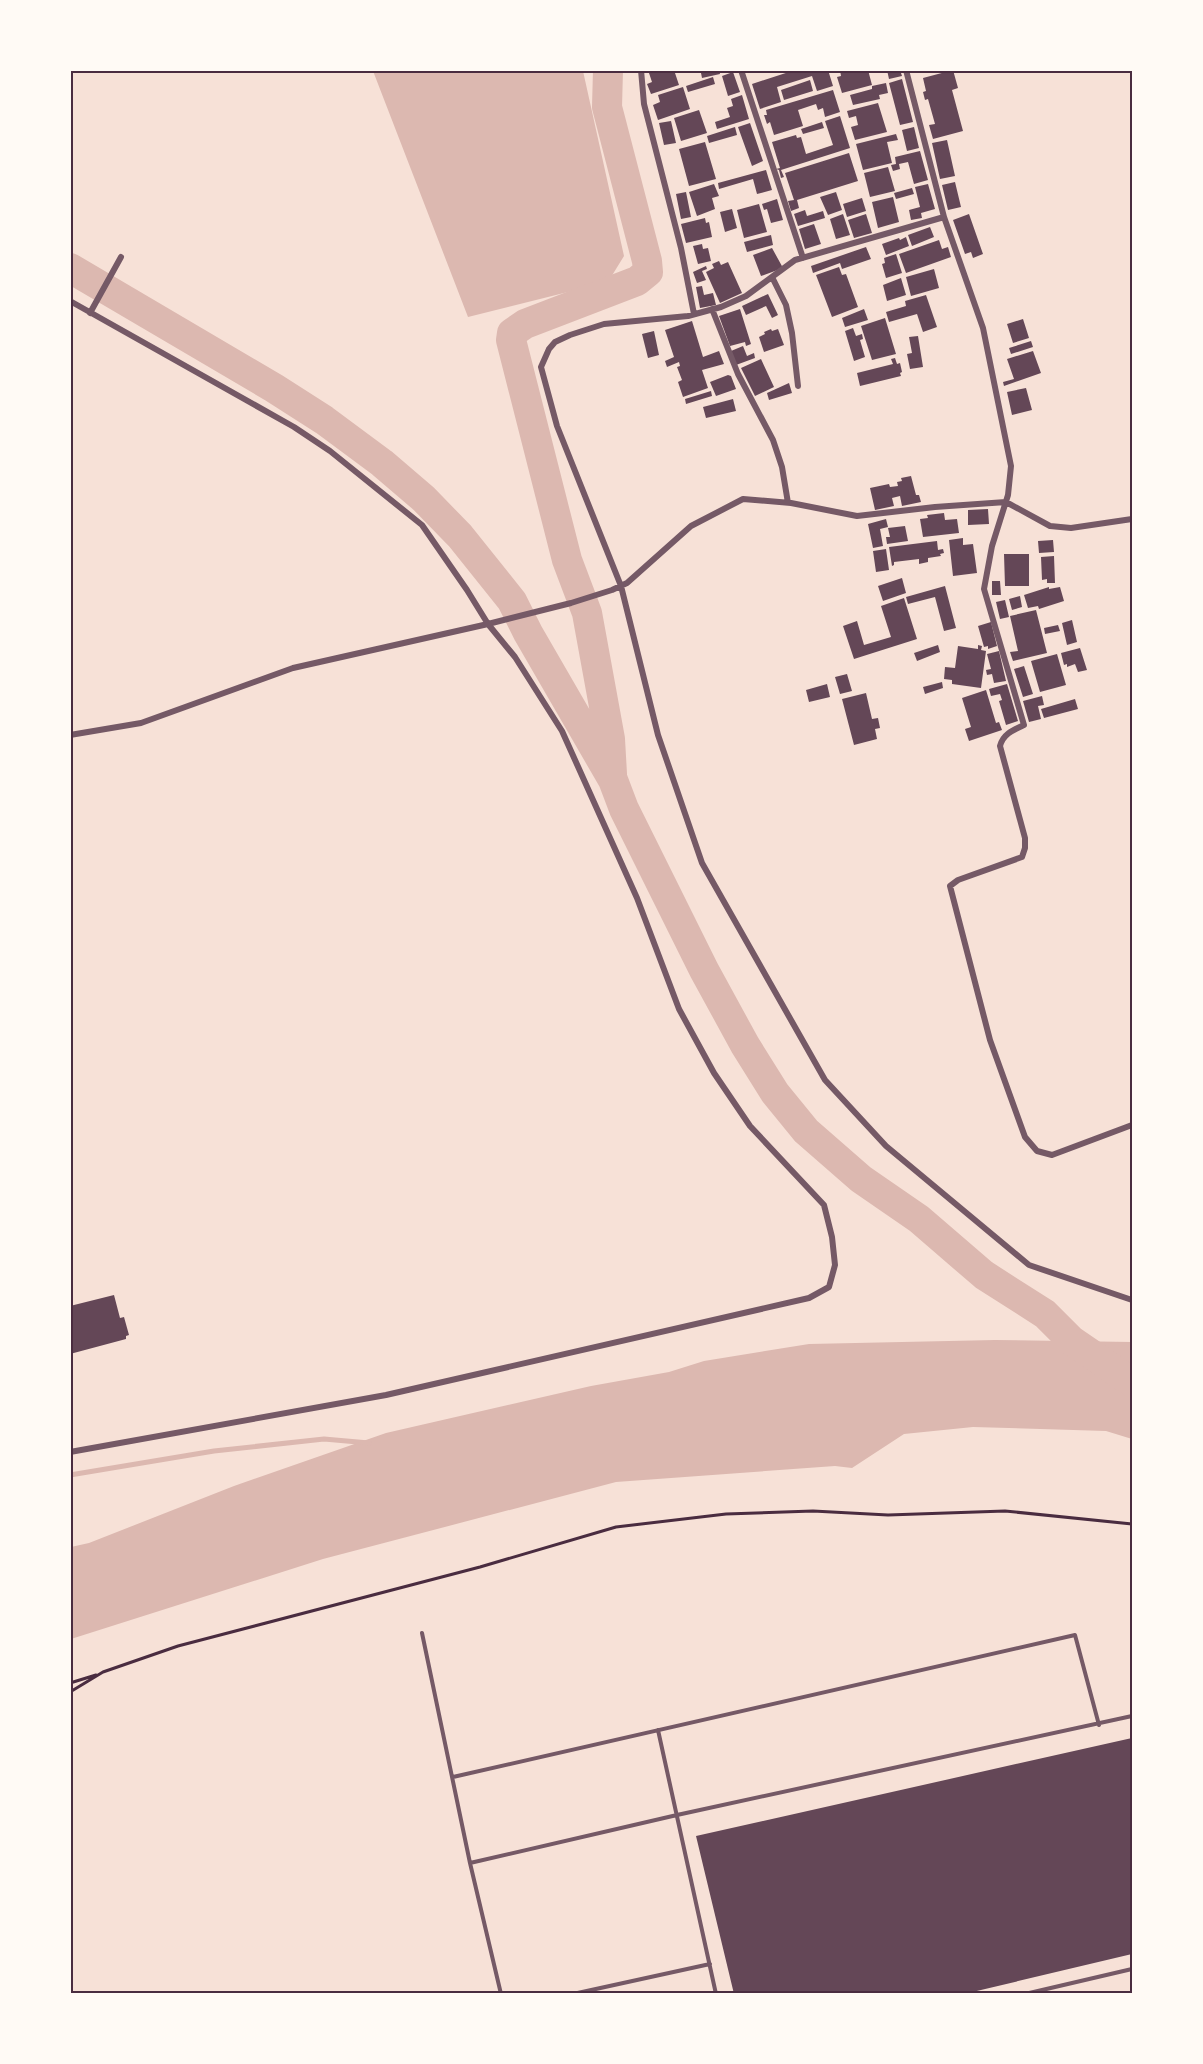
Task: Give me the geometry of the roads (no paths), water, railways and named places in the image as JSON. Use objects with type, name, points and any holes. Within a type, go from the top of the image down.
[{"type":"street","points":[[641,70],[644,104],[681,248],[694,314]]},
{"type":"street","points":[[741,70],[803,258]]},
{"type":"street","points":[[906,70],[944,217],[983,328],[1011,465],[1006,502],[993,546],[984,589],[1024,725],[1008,733],[1002,739],[1000,747],[1021,820],[1025,848],[1022,857],[958,880],[950,886],[990,1040],[1025,1137],[1037,1151],[1052,1155],[1132,1125]]},
{"type":"street","points":[[944,217],[795,260],[746,296],[712,309],[694,314],[604,324],[555,342],[543,359],[541,367],[557,426],[621,586],[658,735],[702,863],[825,1080],[886,1146],[1029,1265],[1132,1300]]},
{"type":"street","points":[[92,311],[121,257]]},
{"type":"street","points":[[772,277],[786,305],[792,333],[798,386]]},
{"type":"street","points":[[70,301],[92,311],[294,427],[330,451],[422,525],[515,657],[562,731],[637,898],[679,1009],[714,1073],[750,1126],[824,1205],[832,1237],[835,1265],[830,1287],[809,1298],[386,1395],[70,1452]]},
{"type":"street","points":[[712,309],[738,374],[773,440],[782,467],[788,503]]},
{"type":"street","points":[[70,735],[141,723],[293,668],[571,603],[621,586],[691,526],[743,499],[788,503],[857,516],[1006,502],[1050,526],[1071,528],[1132,519]]},
{"type":"lane","points":[[422,1633],[470,1863],[501,1994]]},
{"type":"lane","points":[[453,1777],[1075,1635],[1099,1725]]},
{"type":"lane","points":[[470,1863],[677,1815],[1132,1716]]},
{"type":"lane","points":[[658,1730],[716,1994]]},
{"type":"lane","points":[[573,1994],[710,1964]]},
{"type":"lane","points":[[1024,1994],[1132,1969]]},
{"type":"waterway","points":[[608,70],[607,107],[648,272],[637,281],[525,324],[512,333],[511,340],[567,560],[587,613],[610,739],[612,774]]},
{"type":"waterway","points":[[70,268],[324,420],[382,463],[424,499],[460,536],[512,601],[613,780],[624,809],[704,970],[745,1045],[775,1093],[806,1131],[861,1179],[919,1219],[984,1275],[1045,1314],[1072,1341],[1132,1382]]},
{"type":"waterway","points":[[70,1475],[214,1451],[324,1439],[369,1443]]}]
